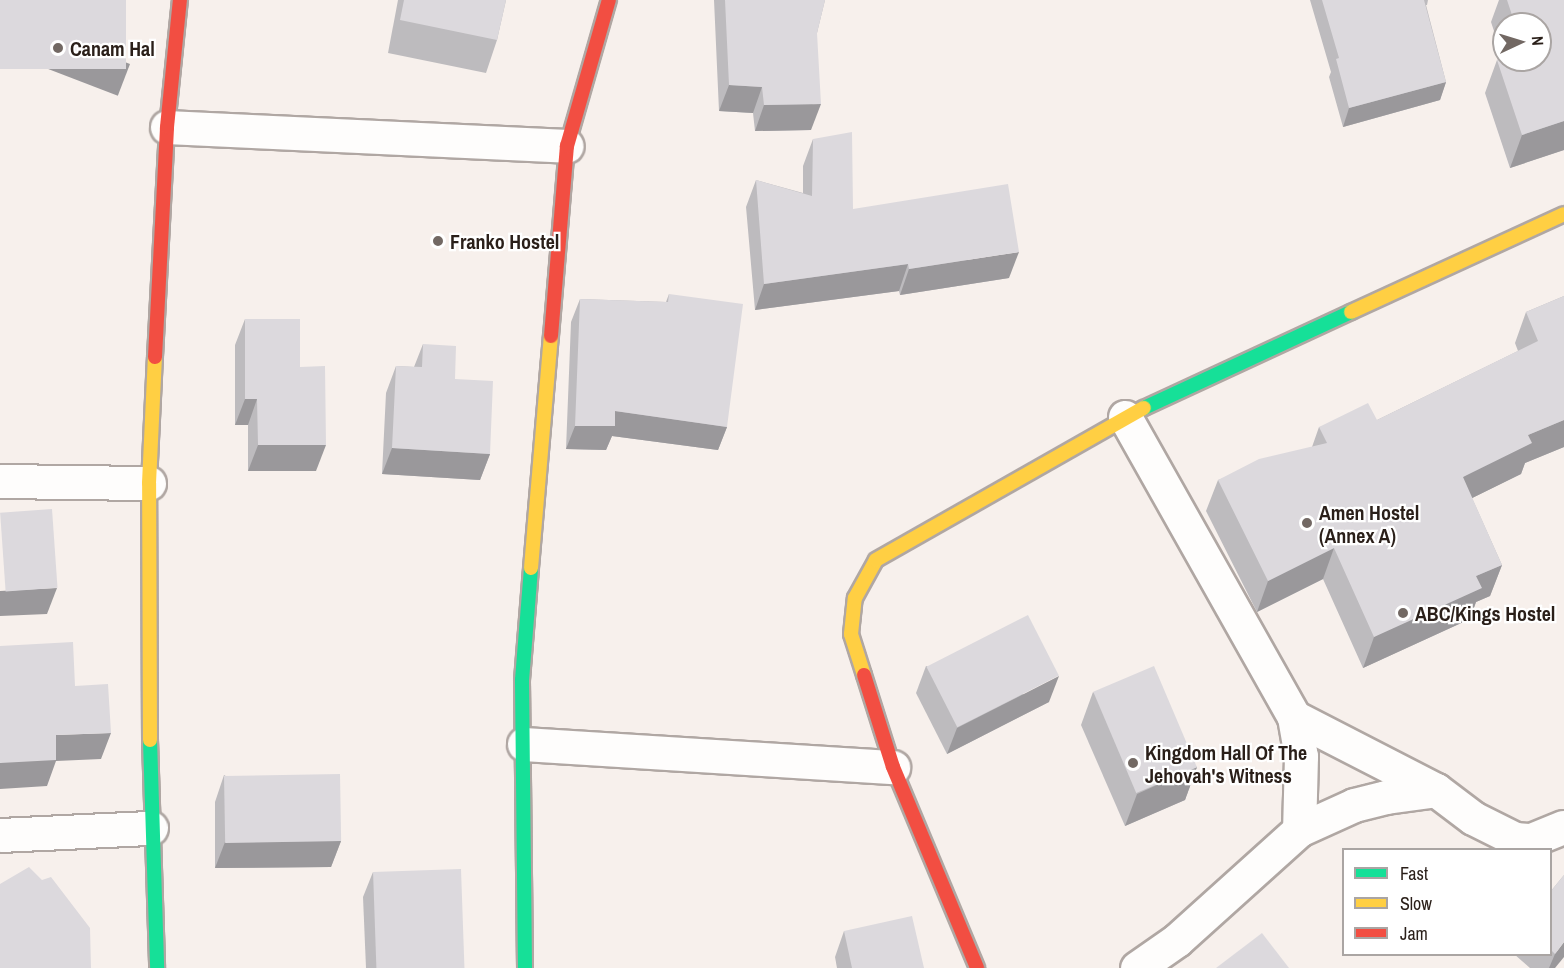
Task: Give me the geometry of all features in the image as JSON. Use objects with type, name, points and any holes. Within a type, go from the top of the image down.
[{"type":"street","points":[[157,968],[151,828],[149,483],[167,127],[180,0]]},
{"type":"street","points":[[525,968],[522,680],[534,564],[567,146],[609,0]]},
{"type":"street","points":[[167,127],[567,146]]},
{"type":"street","points":[[977,968],[893,767],[851,634],[855,598],[876,560],[1125,417],[1564,214]]},
{"type":"street","points":[[1125,417],[1294,717],[1301,756],[1299,830]]},
{"type":"street","points":[[0,481],[149,483]]},
{"type":"street","points":[[1294,717],[1436,790],[1473,818],[1515,839],[1531,840],[1564,827]]},
{"type":"street","points":[[524,744],[893,767]]},
{"type":"street","points":[[1137,968],[1177,940],[1299,830],[1354,805],[1386,797],[1436,790]]},
{"type":"street","points":[[0,834],[151,828]]},
{"type":"building","name":"Canam Hal","points":[[0,0],[126,0],[126,69],[0,69]]},
{"type":"building","points":[[404,0],[506,0],[497,40],[400,20]]},
{"type":"building","points":[[725,0],[825,0],[817,33],[821,104],[764,105],[762,87],[729,85]]},
{"type":"building","points":[[1322,0],[1424,0],[1446,82],[1349,108],[1336,59],[1339,58]]},
{"type":"building","points":[[1507,0],[1564,0],[1564,121],[1522,135],[1501,72],[1552,72],[1552,12],[1511,12]]},
{"type":"building","points":[[852,132],[853,209],[1008,184],[1019,252],[909,269],[908,264],[764,284],[756,180],[812,196],[813,139]]},
{"type":"building","points":[[669,294],[743,304],[727,427],[615,411],[615,426],[575,426],[580,299],[668,302]]},
{"type":"building","points":[[1564,296],[1564,420],[1528,435],[1532,443],[1463,477],[1502,565],[1476,576],[1482,588],[1374,637],[1334,548],[1268,581],[1218,480],[1259,459],[1327,443],[1319,427],[1368,403],[1377,420],[1538,341],[1526,312]]},
{"type":"building","points":[[245,319],[300,319],[300,367],[325,366],[326,445],[258,445],[257,399],[245,399]]},
{"type":"building","points":[[423,344],[456,346],[455,379],[493,381],[490,454],[392,448],[396,366],[422,367]]},
{"type":"building","points":[[52,509],[58,588],[6,591],[0,513]]},
{"type":"building","points":[[1028,615],[1059,676],[957,727],[926,667]]},
{"type":"building","points":[[73,642],[75,686],[108,684],[111,733],[56,735],[56,760],[0,763],[0,646]]},
{"type":"building","points":[[1154,666],[1197,767],[1136,793],[1093,692]]},
{"type":"building","points":[[340,774],[341,841],[225,843],[224,776]]},
{"type":"building","points":[[29,867],[42,880],[51,877],[90,928],[91,968],[0,968],[0,884]]},
{"type":"building","points":[[461,869],[464,968],[376,968],[373,872]]},
{"type":"building","points":[[1564,875],[1564,942],[1555,954],[1552,951],[1552,890]]},
{"type":"building","points":[[912,916],[924,968],[852,968],[844,931]]},
{"type":"building","points":[[1262,933],[1289,968],[1216,968]]},
{"type":"traffic: fast","points":[[1144,408],[1351,312]]},
{"type":"traffic: fast","points":[[525,968],[522,680],[531,568]]},
{"type":"traffic: fast","points":[[150,740],[157,968]]},
{"type":"traffic: slow","points":[[1351,312],[1564,214]]},
{"type":"traffic: slow","points":[[531,568],[551,336]]},
{"type":"traffic: slow","points":[[150,740],[149,483],[155,357]]},
{"type":"traffic: slow","points":[[864,675],[851,634],[855,598],[876,560],[1144,408]]},
{"type":"traffic: jam","points":[[155,357],[167,127],[180,0]]},
{"type":"traffic: jam","points":[[551,336],[567,146],[609,0]]},
{"type":"traffic: jam","points":[[864,675],[893,767],[977,968]]},
{"type":"place","name":"Canam Hal","points":[[58,48]]},
{"type":"place","name":"Franko Hostel","points":[[438,241]]},
{"type":"place","name":"Amen Hostel (Annex A)","points":[[1307,523]]},
{"type":"place","name":"ABC/Kings Hostel","points":[[1403,613]]},
{"type":"place","name":"Kingdom Hall Of The Jehovah's Witness","points":[[1133,763]]}]
